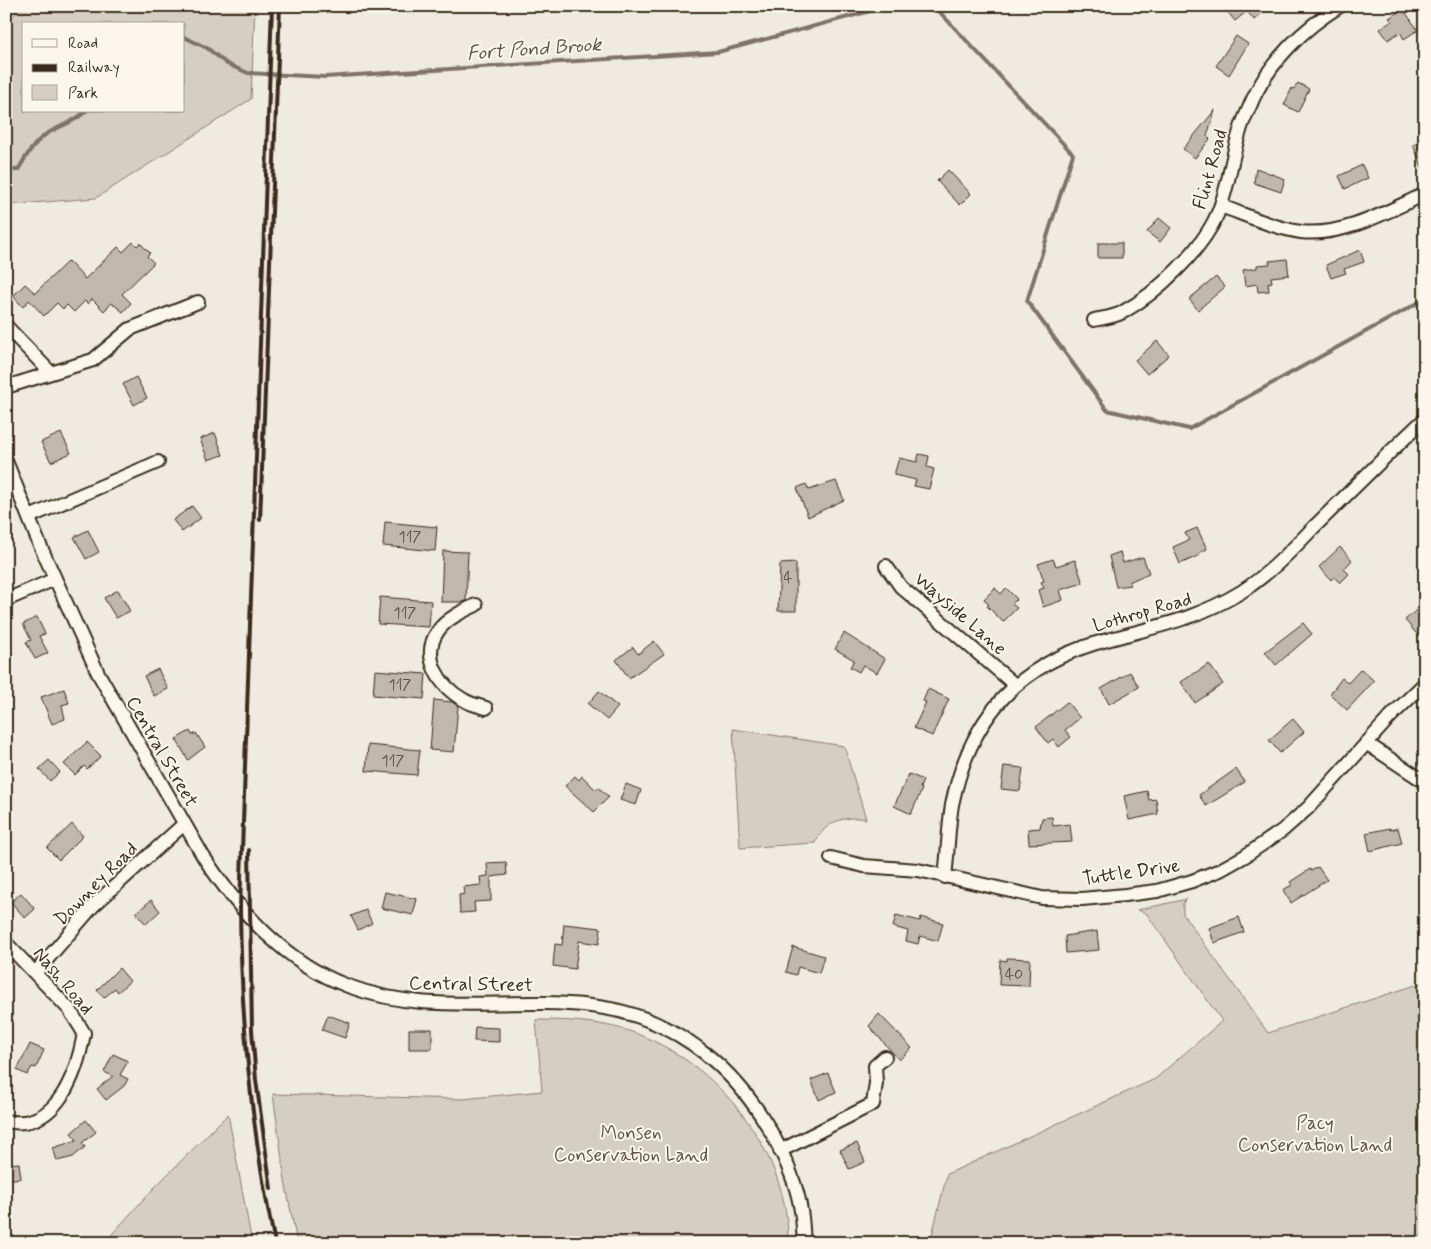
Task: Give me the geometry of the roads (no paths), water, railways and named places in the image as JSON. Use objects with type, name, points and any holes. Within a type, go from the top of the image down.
[{"type":"street","name":"Flint Road","points":[[1094,320],[1121,313],[1169,276],[1199,245],[1221,206],[1240,130],[1254,97],[1290,45],[1322,17],[1340,6]]},
{"type":"street","points":[[1221,206],[1301,232],[1327,232],[1363,221],[1425,194]]},
{"type":"street","points":[[6,387],[93,360],[130,329],[198,302]]},
{"type":"street","points":[[6,326],[51,373]]},
{"type":"street","name":"Lothrop Road","points":[[945,877],[952,808],[962,769],[972,744],[1008,691],[1044,664],[1074,649],[1171,624],[1210,611],[1244,591],[1272,568],[1425,419]]},
{"type":"street","name":"Central Street","points":[[6,461],[98,673],[184,824],[222,885],[249,918],[292,955],[319,973],[348,986],[394,1000],[450,1006],[552,1003],[593,1006],[647,1020],[694,1045],[733,1078],[766,1121],[794,1180],[802,1210],[804,1243]]},
{"type":"street","points":[[29,516],[158,462]]},
{"type":"street","name":"Wayside Lane","points":[[886,566],[901,587],[1015,685]]},
{"type":"street","points":[[6,600],[56,579]]},
{"type":"street","points":[[476,605],[458,614],[438,629],[429,655],[433,668],[447,687],[464,700],[486,708]]},
{"type":"street","name":"Tuttle Drive","points":[[831,858],[864,866],[918,870],[1042,898],[1082,899],[1157,891],[1192,881],[1220,870],[1245,856],[1283,830],[1308,808],[1366,743],[1425,683]]},
{"type":"street","points":[[1366,743],[1425,782]]},
{"type":"street","name":"Downey Road","points":[[36,972],[93,906],[184,824]]},
{"type":"street","name":"Nash Road","points":[[6,943],[36,972],[69,1009],[84,1033],[80,1055],[66,1090],[54,1107],[35,1120],[18,1123],[6,1121]]},
{"type":"street","points":[[780,1151],[873,1104],[876,1083],[875,1066],[885,1056]]},
{"type":"waterway","name":"Fort Pond Brook","points":[[185,37],[207,48],[227,64],[248,73],[325,77],[718,52],[889,6]]},
{"type":"waterway","points":[[934,6],[1073,154],[1027,301],[1107,410],[1189,429],[1425,299]]},
{"type":"waterway","name":"Fort Pond Brook","points":[[6,170],[18,170],[30,151],[45,135],[76,119],[85,112]]},
{"type":"railway","points":[[272,6],[240,907],[245,1034],[249,1076],[260,1160],[275,1243]]},
{"type":"railway","points":[[260,520],[280,6]]},
{"type":"railway","points":[[249,850],[252,1030],[256,1080],[271,1189]]},
{"type":"park label","name":"Pacy Conservation Land","points":[[1315,1133]]},
{"type":"park label","name":"Monsen Conservation Land","points":[[631,1143]]}]
